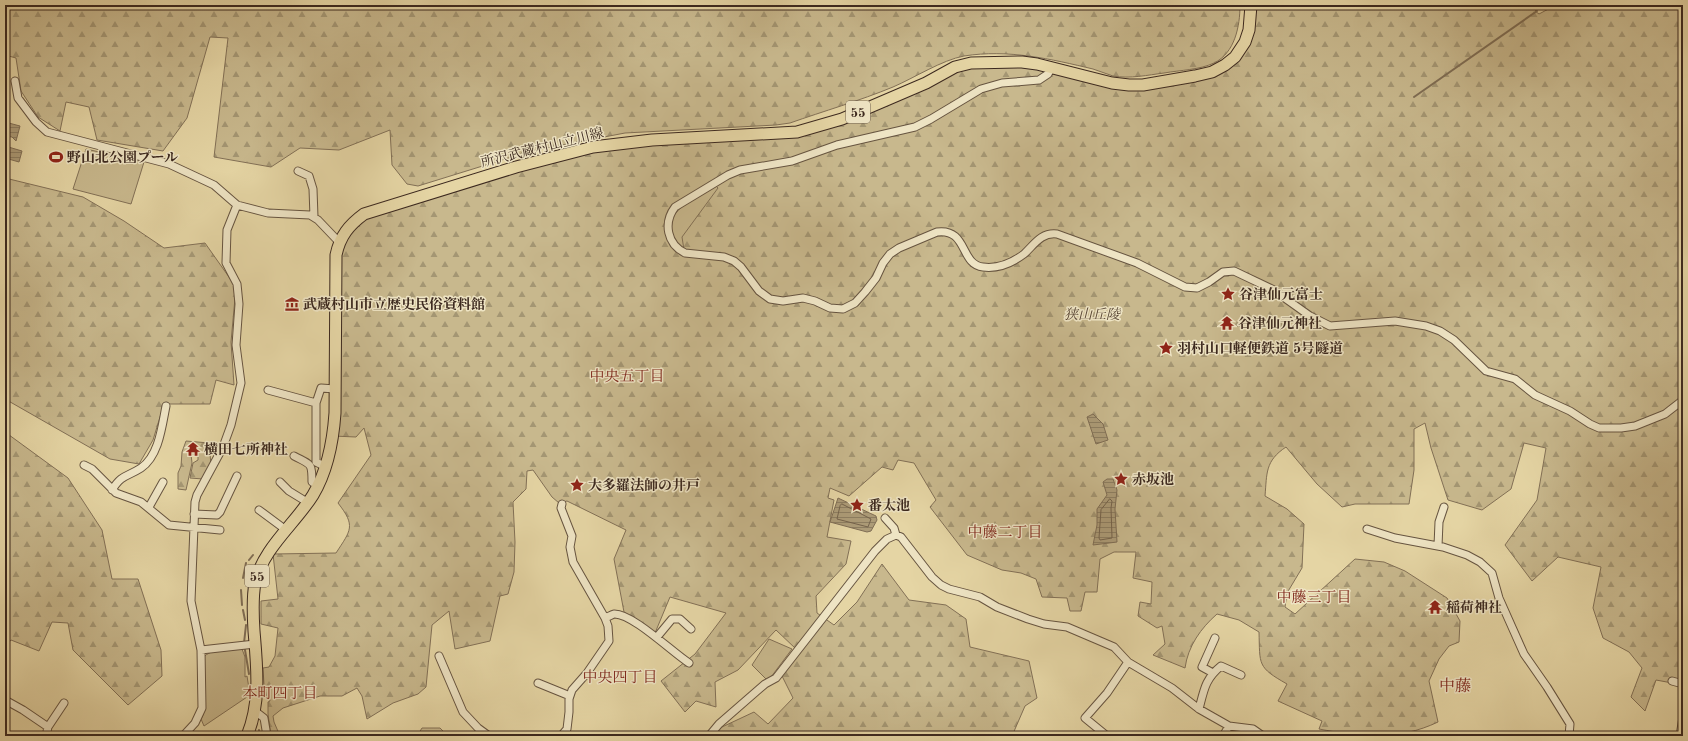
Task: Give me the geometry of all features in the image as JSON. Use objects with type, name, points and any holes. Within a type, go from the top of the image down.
[{"type":"main road","name":"所沢武蔵村山立川線","points":[[247,736],[255,712],[258,686],[253,613],[255,582],[261,566],[269,552],[307,502],[318,485],[326,467],[333,436],[334,279],[336,255],[339,242],[347,228],[364,214],[516,167],[593,148],[652,140],[797,132],[842,119],[926,83],[955,67],[971,63],[1022,62],[1052,67],[1112,83],[1128,85],[1143,85],[1212,72],[1225,65],[1235,57],[1245,42],[1251,20],[1251,5]]},
{"type":"street","points":[[1052,67],[1048,74],[1038,80],[1002,82],[981,89],[915,127],[837,145],[800,159],[749,168],[728,175],[675,207],[670,215],[668,224],[670,240],[679,250],[685,253],[724,257],[734,261],[741,267],[759,291],[770,299],[783,301],[796,298],[809,299],[836,309],[847,307],[858,300],[876,278],[886,258],[894,251],[938,232],[954,235],[970,259],[977,266],[984,267],[1011,263],[1025,254],[1042,237],[1048,234],[1057,234],[1138,263],[1189,288],[1197,288],[1204,285],[1223,272],[1234,271],[1272,289],[1310,316],[1330,326],[1395,321],[1426,326],[1454,340],[1486,371],[1515,379],[1535,396],[1570,411],[1599,428],[1621,428],[1635,426],[1665,414],[1683,400]]},
{"type":"street","points":[[15,81],[18,98],[36,122],[47,132],[169,164],[214,186],[238,205],[268,213],[310,215],[318,220],[339,242]]},
{"type":"street","points":[[298,171],[309,176],[313,189],[314,217]]},
{"type":"street","points":[[183,736],[195,723],[201,711],[201,650],[197,623],[192,606],[194,514],[197,495],[220,452],[231,424],[241,383],[236,345],[239,304],[237,284],[226,263],[227,230],[238,205]]},
{"type":"street","points":[[326,467],[316,462],[316,403],[321,388],[334,389]]},
{"type":"street","points":[[268,390],[316,403]]},
{"type":"street","points":[[112,490],[122,477],[140,469],[148,462],[158,441],[166,406]]},
{"type":"street","points":[[294,456],[310,464],[312,467],[312,482],[318,485]]},
{"type":"street","points":[[84,465],[92,469],[116,493],[136,499],[149,507],[169,525],[220,530]]},
{"type":"street","points":[[194,514],[217,515],[220,512],[237,476]]},
{"type":"street","points":[[149,507],[162,482]]},
{"type":"street","points":[[280,482],[289,491],[307,502]]},
{"type":"street","points":[[562,504],[561,508],[572,536],[570,547],[573,562],[605,618],[608,626],[609,641],[587,673],[572,690],[570,696],[567,729],[562,736]]},
{"type":"street","points":[[1438,546],[1439,522],[1444,507]]},
{"type":"street","points":[[259,510],[286,530]]},
{"type":"street","points":[[885,518],[894,528],[896,535],[901,537],[932,577],[940,584],[949,589],[980,597],[997,607],[1028,619],[1044,624],[1068,627],[1114,647],[1128,662],[1172,688],[1199,709],[1229,726],[1253,729],[1263,736]]},
{"type":"street","points":[[1367,530],[1395,538],[1438,546],[1467,555],[1480,562],[1492,573],[1499,598],[1524,654],[1570,724],[1569,736]]},
{"type":"street","points":[[709,736],[725,719],[765,684],[776,678],[875,551],[887,540],[896,535]]},
{"type":"street","points":[[605,618],[613,614],[624,617],[658,637],[677,655],[689,663]]},
{"type":"street","points":[[658,637],[672,619],[680,619],[691,629]]},
{"type":"street","points":[[1213,673],[1202,667],[1216,638]]},
{"type":"street","points":[[201,650],[255,644]]},
{"type":"street","points":[[439,656],[463,712],[478,728],[489,736]]},
{"type":"street","points":[[1107,736],[1085,718],[1107,693],[1128,662]]},
{"type":"street","points":[[1199,709],[1206,683],[1213,673],[1221,666],[1241,675]]},
{"type":"street","points":[[1672,681],[1683,684]]},
{"type":"street","points":[[538,683],[570,696]]},
{"type":"street","points":[[5,700],[48,726]]},
{"type":"street","points":[[46,736],[48,726],[64,703]]},
{"type":"street","points":[[255,712],[264,718],[267,736]]},
{"type":"street","points":[[1680,736],[1683,717]]},
{"type":"street","points":[[1223,736],[1229,726]]},
{"type":"green space","points":[[5,5],[1240,5],[1239,22],[1235,38],[1227,53],[1214,63],[1190,70],[1119,77],[1077,65],[1029,56],[1013,54],[980,54],[964,56],[937,65],[880,92],[790,123],[625,133],[531,151],[418,186],[407,184],[392,165],[390,130],[339,150],[300,148],[271,167],[214,157],[228,38],[210,37],[187,118],[163,151],[97,140],[89,107],[66,102],[60,131],[38,117],[21,91],[16,58],[5,55]]},
{"type":"green space","name":"狭山丘陵","points":[[1251,5],[1544,5],[1535,11],[1539,14],[1556,5],[1683,5],[1683,685],[1656,680],[1645,711],[1631,697],[1642,668],[1629,652],[1603,638],[1593,608],[1601,567],[1558,557],[1532,581],[1505,545],[1537,500],[1546,448],[1524,443],[1511,489],[1482,510],[1448,500],[1431,448],[1425,423],[1414,429],[1414,470],[1409,504],[1355,504],[1342,507],[1317,484],[1286,447],[1274,457],[1268,468],[1265,496],[1287,509],[1304,524],[1302,568],[1287,593],[1285,607],[1295,614],[1355,559],[1384,562],[1405,571],[1447,598],[1460,621],[1459,642],[1449,646],[1439,659],[1429,681],[1438,722],[1423,728],[1394,735],[1379,736],[1350,734],[1319,729],[1322,721],[1278,701],[1287,684],[1265,669],[1262,664],[1260,658],[1259,632],[1239,620],[1217,614],[1196,638],[1189,652],[1185,668],[1153,655],[1165,644],[1162,626],[1157,628],[1138,616],[1140,602],[1151,604],[1152,582],[1133,578],[1136,552],[1114,552],[1100,559],[1097,592],[1085,592],[1081,611],[1070,611],[1067,598],[1042,597],[1036,579],[1021,573],[1002,570],[967,555],[930,507],[936,500],[914,463],[898,460],[893,470],[882,467],[849,496],[830,488],[828,498],[834,500],[827,537],[851,541],[846,564],[816,596],[817,613],[834,625],[857,602],[882,564],[909,600],[946,605],[966,619],[970,647],[1029,661],[1037,698],[1025,706],[1012,736],[712,736],[722,727],[754,712],[768,724],[793,698],[782,676],[796,649],[776,630],[738,670],[715,682],[716,707],[696,701],[685,712],[661,681],[695,654],[726,613],[670,597],[655,633],[624,612],[614,559],[626,530],[567,501],[559,503],[552,497],[533,470],[527,471],[526,489],[513,502],[515,542],[514,572],[508,594],[500,596],[490,641],[455,649],[449,611],[432,625],[426,687],[418,694],[393,703],[367,719],[362,696],[357,688],[342,696],[320,696],[283,708],[273,716],[280,736],[271,736],[268,714],[268,702],[270,701],[269,696],[267,697],[264,685],[263,668],[269,667],[275,656],[278,628],[261,624],[261,601],[278,599],[273,554],[336,553],[345,539],[349,528],[347,517],[338,503],[371,455],[364,428],[356,437],[333,436],[336,255],[355,220],[593,147],[797,132],[955,67],[1022,62],[1112,83],[1195,76],[1235,57]]},
{"type":"green space","points":[[86,149],[144,162],[131,204],[73,189]]},
{"type":"green space","points":[[5,178],[83,197],[124,221],[164,248],[205,243],[236,287],[231,342],[234,385],[216,380],[210,404],[164,404],[153,440],[139,464],[110,459],[5,399]]},
{"type":"green space","points":[[716,186],[718,188],[682,237],[684,250],[673,238],[670,229],[671,220],[683,206]]},
{"type":"green space","points":[[5,432],[68,478],[102,530],[112,579],[138,579],[161,650],[162,676],[128,705],[73,650],[68,623],[52,622],[39,651],[11,640],[5,647]]},
{"type":"green space","points":[[186,441],[209,443],[211,465],[203,479],[190,478],[193,463],[198,460],[198,454],[191,454],[192,463],[186,490],[178,489],[178,473],[181,466],[182,452]]},
{"type":"green space","points":[[769,639],[792,649],[768,681],[752,665]]},
{"type":"green space","points":[[242,649],[245,657],[245,677],[247,676],[250,695],[204,726],[201,719],[204,709],[203,658],[215,651]]},
{"type":"green space","points":[[422,728],[440,728],[448,736],[417,736]]},
{"type":"water","points":[[5,122],[20,126],[16,141],[12,137],[5,136],[7,126]]},
{"type":"water","points":[[5,146],[22,151],[19,162],[5,158]]},
{"type":"water","name":"赤坂池","points":[[1093,414],[1103,424],[1108,440],[1096,444],[1087,417]]},
{"type":"water","name":"赤坂池","points":[[1107,479],[1113,479],[1117,490],[1115,509],[1117,542],[1093,545],[1097,525],[1097,509],[1107,495],[1103,482]]},
{"type":"water","name":"番太池","points":[[838,498],[876,516],[877,520],[871,531],[867,532],[830,522]]},
{"type":"waterway","points":[[1414,97],[1537,11]]},
{"type":"waterway","points":[[249,560],[253,555]]},
{"type":"waterway","points":[[243,578],[246,563]]},
{"type":"waterway","points":[[241,590],[242,605]]},
{"type":"waterway","points":[[243,610],[245,620]]},
{"type":"waterway","points":[[244,643],[246,625]]},
{"type":"waterway","points":[[245,650],[249,674]]},
{"type":"waterway","points":[[259,730],[260,736]]},
{"type":"place","name":"野山北公園プール","points":[[56,157]]},
{"type":"place","name":"谷津仙元富士","points":[[1228,294]]},
{"type":"place","name":"武蔵村山市立歴史民俗資料館","points":[[292,304]]},
{"type":"place","name":"谷津仙元神社","points":[[1227,323]]},
{"type":"place","name":"羽村山口軽便鉄道 5号隧道","points":[[1166,348]]},
{"type":"place","name":"横田七所神社","points":[[193,449]]},
{"type":"place","name":"赤坂池","points":[[1121,479]]},
{"type":"place","name":"大多羅法師の井戸","points":[[577,485]]},
{"type":"place","name":"番太池","points":[[857,505]]},
{"type":"place","name":"稲荷神社","points":[[1435,607]]},
{"type":"district","name":"中央五丁目","points":[[627,376]]},
{"type":"district","name":"中藤二丁目","points":[[1005,532]]},
{"type":"district","name":"中藤三丁目","points":[[1314,597]]},
{"type":"district","name":"中央四丁目","points":[[620,677]]},
{"type":"district","name":"中藤","points":[[1455,685]]},
{"type":"district","name":"本町四丁目","points":[[280,693]]}]
